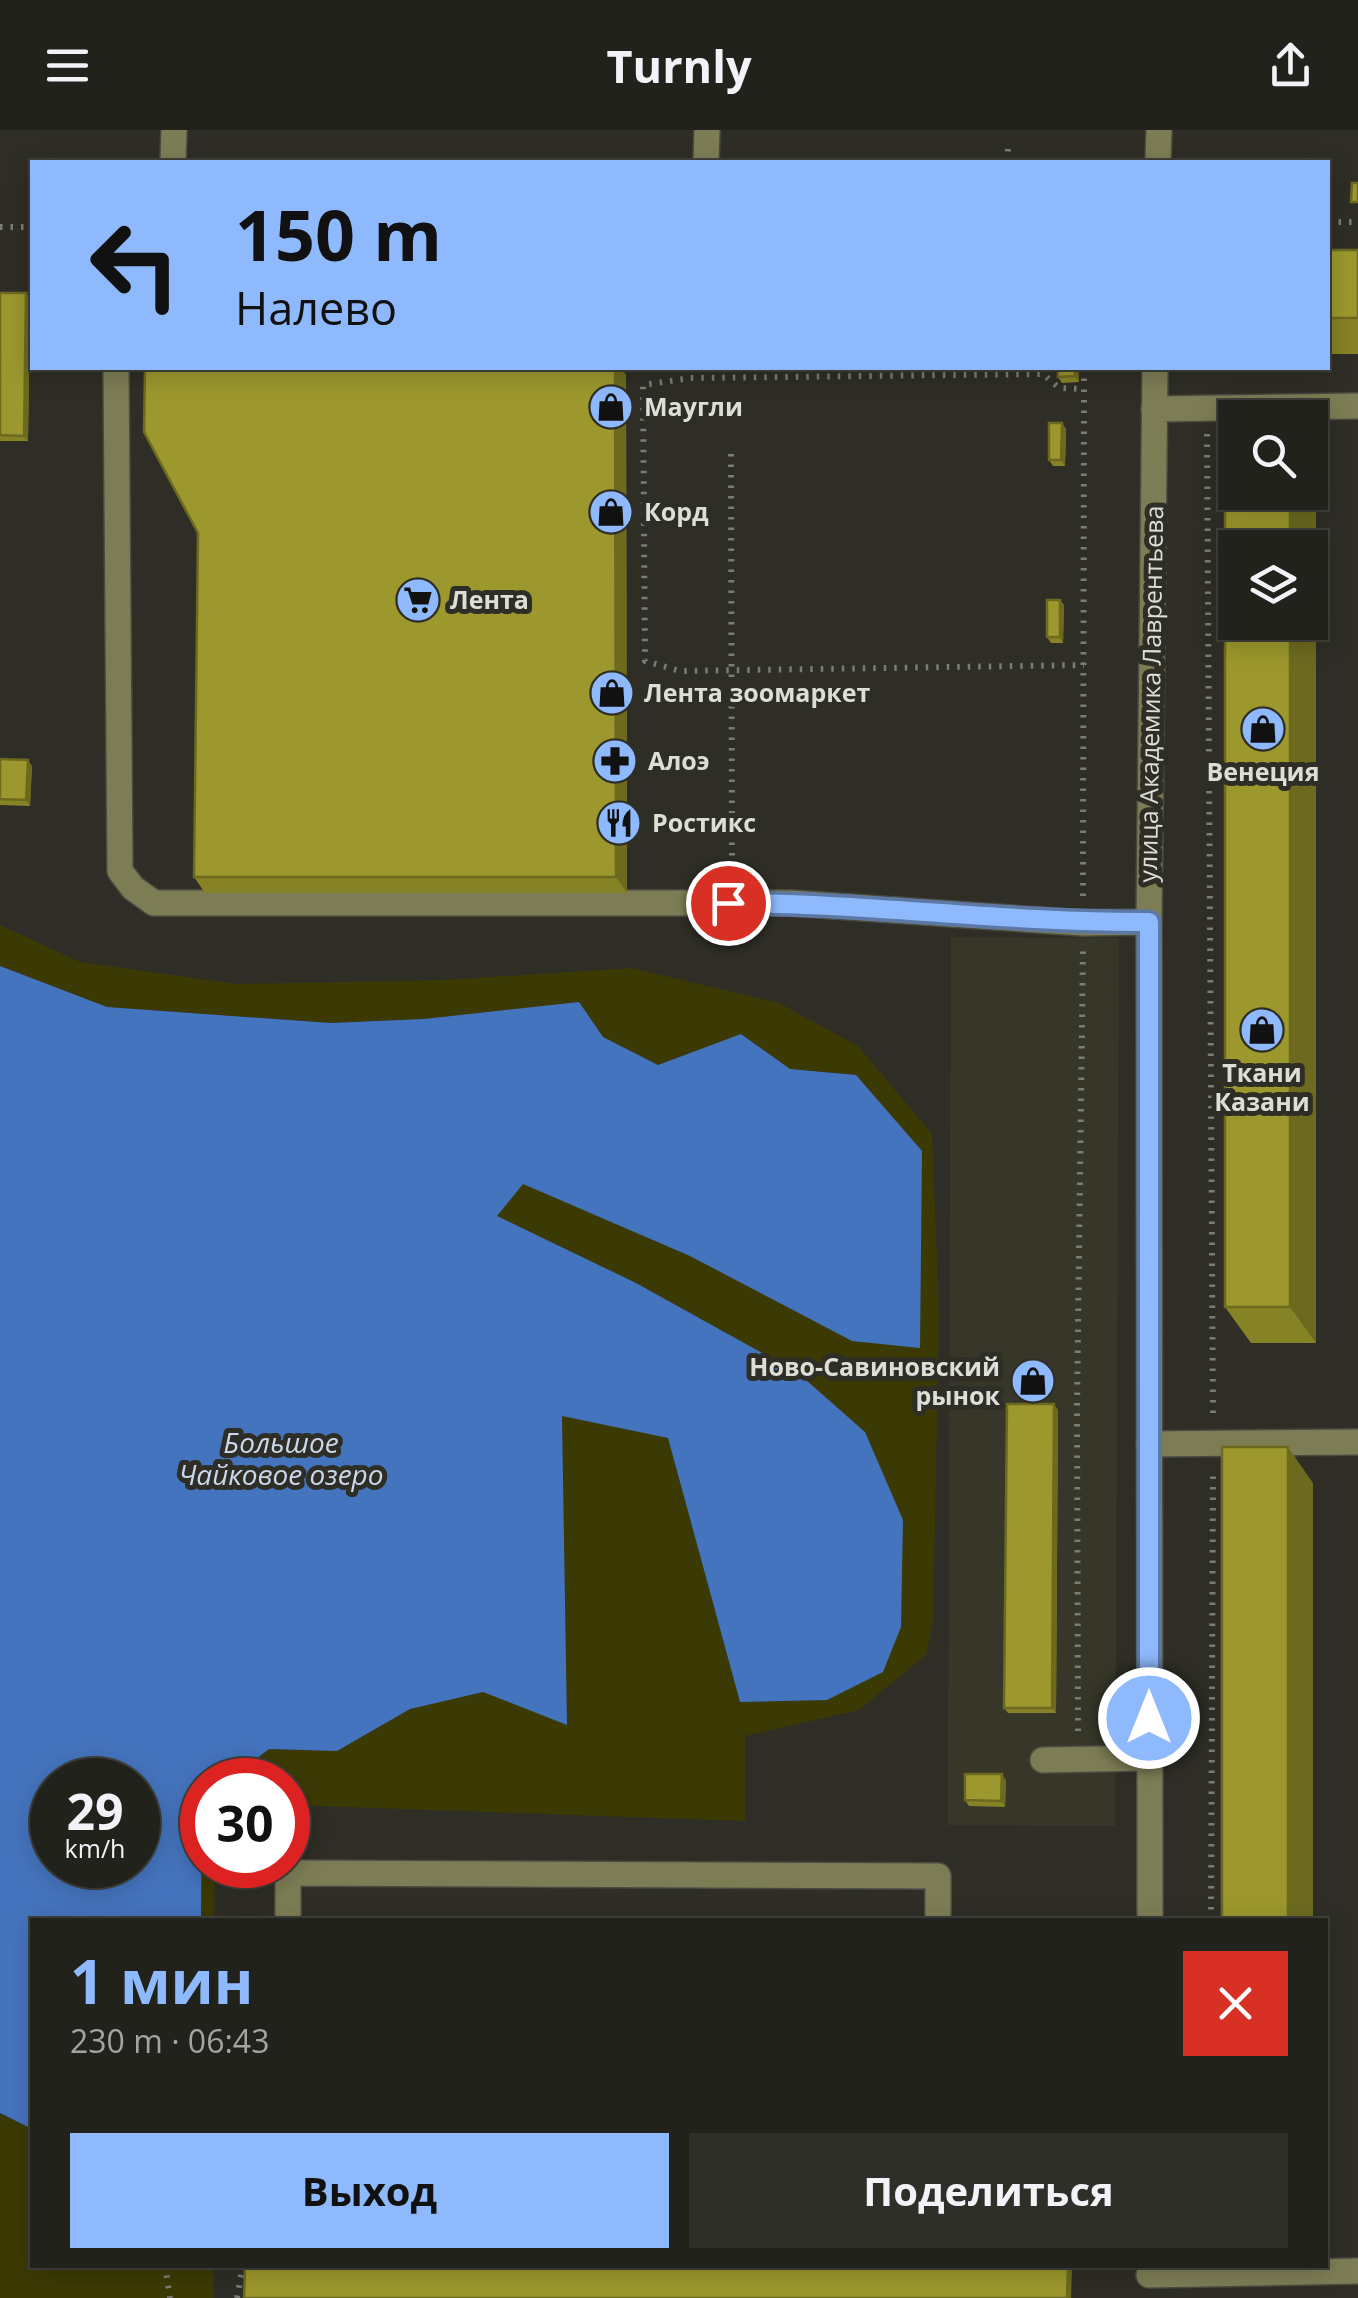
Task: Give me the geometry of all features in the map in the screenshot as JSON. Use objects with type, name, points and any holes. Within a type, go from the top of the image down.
[{"type":"street","points":[[173,160],[174,130]]},
{"type":"street","points":[[706,160],[707,130]]},
{"type":"street","points":[[1158,160],[1159,130]]},
{"type":"street","points":[[116,370],[120,871],[133,888],[154,903],[791,903],[1083,923],[1149,922]]},
{"type":"street","name":"улица Академика Лаврентьева","points":[[1150,1918],[1149,922],[1155,370]]},
{"type":"street","points":[[1154,409],[1358,406]]},
{"type":"street","points":[[1149,1444],[1358,1442]]},
{"type":"street","points":[[1043,1760],[1150,1758]]},
{"type":"street","points":[[288,1918],[288,1873],[308,1873],[938,1876],[938,1918]]},
{"type":"street","points":[[1150,2279],[1358,2271]]},
{"type":"path","points":[[1007,160],[1008,149]]},
{"type":"path","points":[[1212,152],[1212,160]]},
{"type":"path","points":[[1330,222],[1358,222]]},
{"type":"path","points":[[0,227],[30,227]]},
{"type":"path","points":[[1078,1759],[1084,370]]},
{"type":"path","points":[[1084,389],[1059,388],[1043,374],[690,378],[643,386],[646,661],[680,671],[1084,665]]},
{"type":"path","points":[[1206,409],[1213,1444],[1211,1918]]},
{"type":"path","points":[[732,454],[732,890]]},
{"type":"path","points":[[165,2268],[170,2298]]},
{"type":"path","points":[[237,2298],[242,2268]]},
{"type":"shaded area","points":[[0,925],[80,962],[236,984],[445,980],[632,968],[779,1003],[858,1046],[932,1134],[939,1314],[933,1621],[926,1655],[859,1710],[745,1736],[745,1821],[310,1806],[310,1758],[257,1758],[269,1749],[337,1751],[409,1709],[483,1691],[567,1724],[562,1415],[668,1438],[740,1702],[798,1373],[636,1283],[496,1216],[523,1183],[690,1256],[857,1075],[790,1069],[741,1034],[658,1065],[603,1037],[424,1019],[331,1023],[107,1007],[0,966]]},
{"type":"shaded area","name":"Ново-Савиновский рынок","points":[[951,937],[1119,938],[1115,1826],[948,1825]]},
{"type":"shaded area","points":[[200,1888],[215,1888],[214,1918],[201,1918]]},
{"type":"shaded area","points":[[0,2114],[30,2128],[30,2268],[213,2268],[213,2298],[0,2298]]},
{"type":"water","name":"Большое Чайковое озеро","points":[[0,966],[107,1007],[331,1023],[424,1019],[579,1002],[603,1037],[658,1065],[741,1034],[790,1069],[856,1075],[922,1151],[920,1348],[852,1341],[690,1256],[523,1184],[497,1216],[636,1283],[798,1373],[865,1432],[903,1520],[901,1627],[883,1672],[827,1700],[740,1702],[668,1438],[562,1416],[567,1725],[483,1692],[410,1709],[337,1751],[269,1749],[257,1758],[180,1758],[180,1888],[201,1888],[201,1918],[30,1918],[30,2128],[0,2113]]},
{"type":"building","points":[[1352,183],[1358,183],[1358,202],[1351,202]]},
{"type":"building","points":[[1330,250],[1358,250],[1358,318],[1330,318]]},
{"type":"building","points":[[0,293],[26,293],[24,436],[0,435]]},
{"type":"building","name":"Лента","points":[[145,370],[615,370],[616,877],[194,877],[198,533],[144,432]]},
{"type":"building","points":[[1058,370],[1074,370],[1075,376],[1058,377]]},
{"type":"building","points":[[1049,423],[1062,423],[1061,460],[1049,460]]},
{"type":"building","points":[[1225,510],[1290,510],[1290,530],[1225,530]]},
{"type":"building","points":[[1047,600],[1060,600],[1060,637],[1047,637]]},
{"type":"building","points":[[1225,640],[1290,640],[1290,1307],[1225,1307]]},
{"type":"building","points":[[0,759],[28,760],[26,800],[0,799]]},
{"type":"building","points":[[1007,1404],[1054,1404],[1052,1708],[1004,1708]]},
{"type":"building","points":[[1222,1447],[1288,1447],[1288,1918],[1222,1918]]},
{"type":"building","points":[[965,1774],[1002,1774],[1001,1801],[965,1800]]},
{"type":"building","points":[[245,2268],[1068,2268],[1067,2298],[244,2298]]},
{"type":"place","name":"Маугли","points":[[611,407]]},
{"type":"place","name":"Корд","points":[[611,512]]},
{"type":"place","name":"Лента","points":[[418,600]]},
{"type":"place","name":"Лента зоомаркет","points":[[612,693]]},
{"type":"place","name":"Венеция","points":[[1263,729]]},
{"type":"place","name":"Алоэ","points":[[615,761]]},
{"type":"place","name":"Ростикс","points":[[619,823]]},
{"type":"place","name":"Ткани Казани","points":[[1262,1030]]},
{"type":"place","name":"Ново-Савиновский рынок","points":[[1033,1381]]},
{"type":"route","points":[[728,903],[791,903],[1083,923],[1149,922],[1149,1718]]}]
